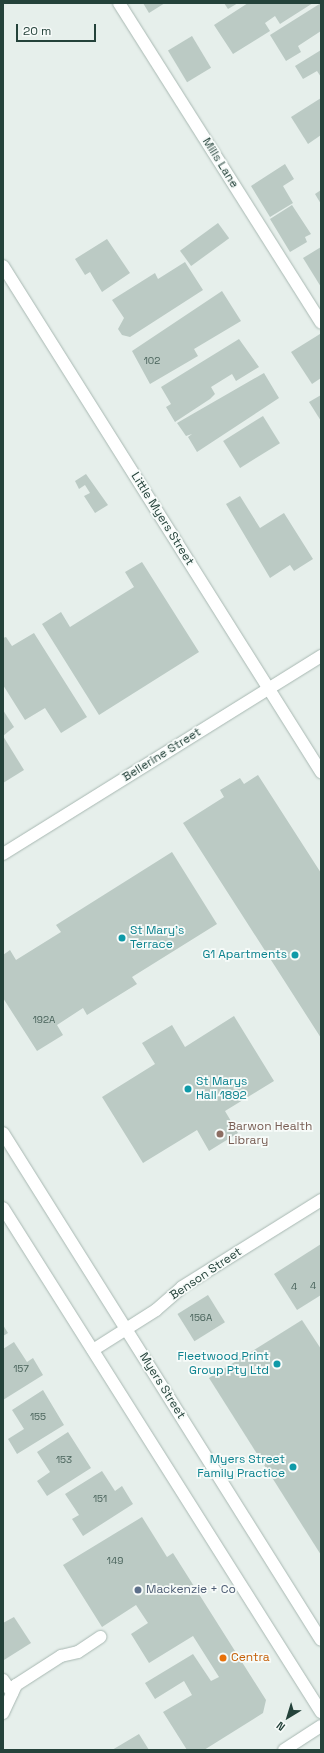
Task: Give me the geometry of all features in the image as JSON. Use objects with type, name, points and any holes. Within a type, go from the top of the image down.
[{"type":"street","name":"Mills Lane","points":[[119,3],[321,322]]},
{"type":"street","name":"Little Myers Street","points":[[3,266],[321,772]]},
{"type":"street","name":"Bellerine Street","points":[[3,854],[321,656]]},
{"type":"street","name":"Myers Street","points":[[3,1133],[321,1640]]},
{"type":"street","name":"Benson Street","points":[[93,1350],[126,1329],[182,1287],[321,1200]]},
{"type":"street","points":[[3,1208],[321,1712]]},
{"type":"street","points":[[3,1713],[16,1685],[61,1656],[78,1652],[100,1637]]},
{"type":"street","points":[[3,1680],[12,1693]]},
{"type":"street","points":[[284,1750],[321,1726]]},
{"type":"building","points":[[143,3],[165,3],[149,13]]},
{"type":"building","points":[[224,3],[238,3],[228,9]]},
{"type":"building","points":[[248,3],[313,3],[280,24],[275,16],[265,23],[270,31],[233,54],[214,25]]},
{"type":"building","points":[[321,3],[321,31],[298,46],[301,52],[286,61],[270,35]]},
{"type":"building","points":[[192,36],[211,68],[187,82],[168,50]]},
{"type":"building","points":[[321,50],[321,77],[317,71],[303,79],[295,66]]},
{"type":"building","points":[[321,98],[321,135],[308,144],[291,117]]},
{"type":"building","points":[[285,164],[294,179],[283,186],[293,203],[270,217],[251,186]]},
{"type":"building","points":[[321,190],[321,204],[315,194]]},
{"type":"building","points":[[292,205],[311,234],[305,237],[307,242],[290,252],[270,219]]},
{"type":"building","points":[[218,223],[229,238],[191,266],[180,251]]},
{"type":"building","points":[[107,239],[130,273],[102,292],[90,272],[85,275],[75,259]]},
{"type":"building","points":[[321,247],[321,287],[303,258]]},
{"type":"building","points":[[185,262],[203,290],[130,337],[122,335],[118,329],[124,318],[112,300],[155,273],[158,279]]},
{"type":"building","points":[[222,291],[241,321],[194,349],[198,356],[150,384],[132,351]]},
{"type":"building","points":[[320,334],[321,378],[312,384],[291,352]]},
{"type":"building","points":[[239,339],[259,367],[236,381],[232,374],[211,387],[215,394],[210,399],[175,422],[166,407],[171,404],[161,387]]},
{"type":"building","points":[[264,373],[279,398],[197,452],[188,437],[192,434],[186,436],[177,423]]},
{"type":"building","points":[[321,395],[321,421],[309,402]]},
{"type":"building","points":[[263,416],[280,443],[240,468],[223,441]]},
{"type":"building","points":[[86,474],[108,505],[95,513],[84,496],[90,493],[85,485],[79,489],[75,481]]},
{"type":"building","points":[[240,496],[260,528],[284,513],[313,559],[294,571],[290,565],[270,578],[226,504]]},
{"type":"building","points":[[142,562],[199,652],[99,715],[42,624],[61,612],[70,627],[134,587],[125,572]]},
{"type":"building","points":[[34,633],[87,717],[61,733],[45,708],[25,720],[3,685],[3,638],[6,637],[12,646]]},
{"type":"building","points":[[3,710],[14,727],[3,736]]},
{"type":"building","points":[[3,736],[24,770],[3,783]]},
{"type":"building","name":"G1 Apartments","points":[[258,775],[321,873],[321,1038],[183,823],[224,797],[220,790],[240,778],[244,784]]},
{"type":"building","name":"St Mary's Terrace","points":[[172,852],[217,924],[132,977],[137,984],[87,1015],[83,1008],[57,1025],[63,1035],[37,1051],[3,998],[3,955],[10,950],[16,960],[61,932],[56,925]]},
{"type":"building","name":"St Marys Hall 1892","points":[[234,1016],[274,1081],[225,1111],[238,1133],[209,1151],[197,1130],[143,1163],[102,1097],[155,1064],[142,1043],[172,1025],[185,1047]]},
{"type":"building","points":[[321,1244],[321,1295],[297,1310],[274,1274]]},
{"type":"building","points":[[208,1295],[225,1322],[194,1341],[177,1314]]},
{"type":"building","points":[[302,1320],[321,1349],[321,1555],[209,1378]]},
{"type":"building","points":[[3,1325],[8,1333],[3,1336]]},
{"type":"building","points":[[14,1342],[27,1362],[33,1358],[43,1375],[3,1400],[3,1349]]},
{"type":"building","points":[[43,1390],[64,1425],[17,1454],[8,1439],[24,1429],[12,1410]]},
{"type":"building","points":[[68,1432],[91,1468],[47,1496],[37,1481],[50,1472],[37,1452]]},
{"type":"building","points":[[102,1471],[115,1491],[122,1486],[133,1504],[83,1536],[72,1519],[79,1515],[65,1494]]},
{"type":"building","name":"Centra","points":[[142,1517],[167,1557],[173,1553],[266,1700],[263,1713],[204,1750],[187,1750],[163,1712],[192,1695],[184,1681],[155,1699],[145,1683],[193,1654],[211,1681],[219,1677],[193,1636],[149,1663],[131,1634],[148,1623],[136,1605],[102,1627],[63,1565]]},
{"type":"building","points":[[14,1617],[31,1643],[4,1660],[3,1623]]},
{"type":"building","points":[[139,1734],[149,1750],[112,1750]]},
{"type":"place","name":"St Mary's Terrace","points":[[122,938]]},
{"type":"place","name":"G1 Apartments","points":[[295,955]]},
{"type":"place","name":"St Marys Hall 1892","points":[[188,1089]]},
{"type":"place","name":"Barwon Health Library","points":[[220,1134]]},
{"type":"place","name":"Fleetwood Print Group Pty Ltd","points":[[277,1364]]},
{"type":"place","name":"Myers Street Family Practice","points":[[293,1467]]},
{"type":"place","name":"Mackenzie + Co","points":[[138,1590]]},
{"type":"place","name":"Centra","points":[[223,1658]]}]
